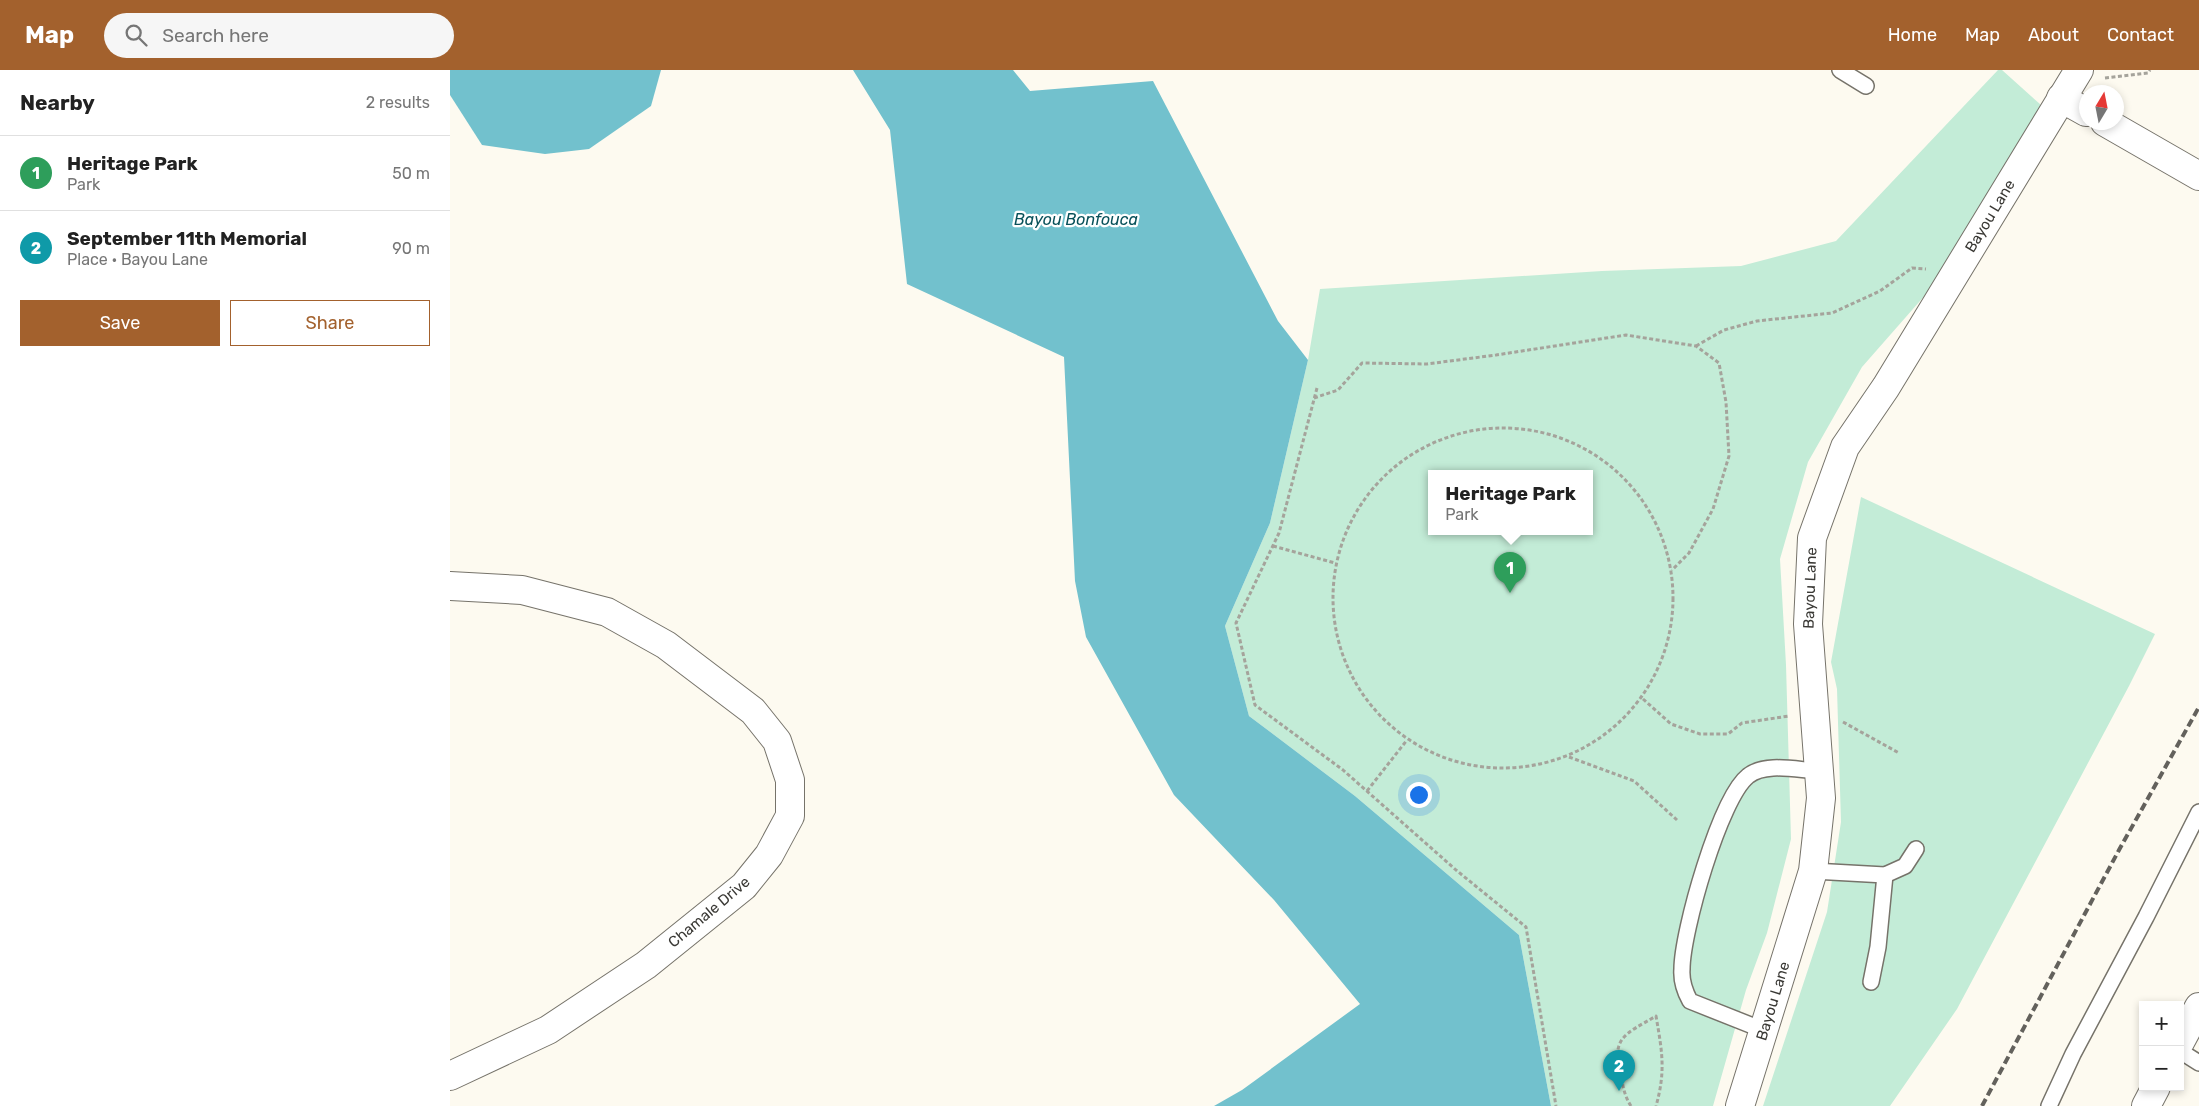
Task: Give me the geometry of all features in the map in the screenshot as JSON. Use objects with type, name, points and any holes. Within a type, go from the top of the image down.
[{"type":"street","points":[[2070,83],[2079,99]]},
{"type":"street","name":"Bayou Lane","points":[[1740,1106],[1813,871],[1820,798],[1808,624],[1812,538],[1845,447],[1886,387],[2070,83]]},
{"type":"street","points":[[2119,130],[2199,176]]},
{"type":"street","name":"Chamale Drive","points":[[450,586],[522,590],[607,612],[666,645],[753,711],[777,741],[790,780],[790,816],[769,855],[744,886],[646,965],[548,1030],[450,1076]]},
{"type":"street","points":[[2184,1035],[2199,1007]]},
{"type":"street","points":[[2146,1106],[2154,1091]]},
{"type":"lane","points":[[1840,70],[1866,86]]},
{"type":"lane","points":[[1764,1030],[1690,1001],[1683,986],[1683,948],[1695,897],[1713,841],[1736,789],[1748,776],[1764,768],[1818,771]]},
{"type":"lane","points":[[2049,1106],[2073,1054],[2199,812]]},
{"type":"lane","points":[[1813,871],[1885,875],[1906,866],[1916,849]]},
{"type":"lane","points":[[1871,982],[1878,947],[1885,875]]},
{"type":"lane","points":[[2184,1054],[2199,1063]]},
{"type":"path","points":[[2070,83],[2148,73],[2150,70]]},
{"type":"path","points":[[1696,346],[1724,330],[1748,323],[1832,313],[1880,291],[1912,268],[1929,269]]},
{"type":"path","points":[[1314,398],[1338,390],[1362,363],[1426,364],[1626,335],[1696,346],[1719,363],[1726,402],[1729,456],[1712,509],[1689,553],[1671,571]]},
{"type":"path","points":[[1316,388],[1279,533],[1236,623],[1255,705],[1343,770],[1456,870],[1526,928],[1556,1106]]},
{"type":"path","points":[[1472,430],[1559,436],[1599,456],[1640,494],[1669,551],[1671,571],[1675,598],[1668,648],[1643,699],[1610,733],[1568,757],[1512,770],[1451,761],[1407,740],[1368,704],[1341,653],[1331,598],[1337,554],[1361,501],[1380,478],[1428,444],[1472,430]]},
{"type":"path","points":[[1273,546],[1336,563]]},
{"type":"path","points":[[1643,699],[1672,724],[1700,734],[1728,734],[1742,723],[1813,712],[1831,715],[1899,753]]},
{"type":"path","points":[[1367,791],[1407,740]]},
{"type":"path","points":[[1568,757],[1634,781],[1677,820]]},
{"type":"path","points":[[1631,1106],[1627,1100],[1616,1061],[1618,1044],[1626,1035],[1656,1016],[1663,1055],[1662,1086],[1656,1106]]},
{"type":"green space","points":[[1998,70],[2002,70],[2041,105],[1934,285],[1862,367],[1808,462],[1780,559],[1786,665],[1791,839],[1767,933],[1746,990],[1713,1106],[1551,1106],[1519,935],[1355,796],[1249,716],[1225,626],[1270,523],[1308,360],[1320,289],[1602,271],[1741,266],[1836,241]]},
{"type":"green space","points":[[1861,497],[2155,634],[1957,1009],[1890,1106],[1763,1106],[1827,912],[1841,822],[1837,689],[1831,662]]},
{"type":"water","points":[[450,70],[661,70],[651,106],[589,149],[545,154],[482,145],[450,95]]},
{"type":"water","name":"Bayou Bonfouca","points":[[853,70],[1013,70],[1030,91],[1153,81],[1278,321],[1308,360],[1270,523],[1225,626],[1249,716],[1355,796],[1519,935],[1551,1106],[1214,1106],[1242,1090],[1360,1004],[1274,900],[1174,795],[1086,637],[1075,581],[1064,357],[907,284],[890,130]]},
{"type":"railway","points":[[1982,1106],[2119,850],[2199,707]]},
{"type":"place","name":"Heritage Park","points":[[1510,593]]},
{"type":"place","name":"September 11th Memorial","points":[[1619,1091]]}]
